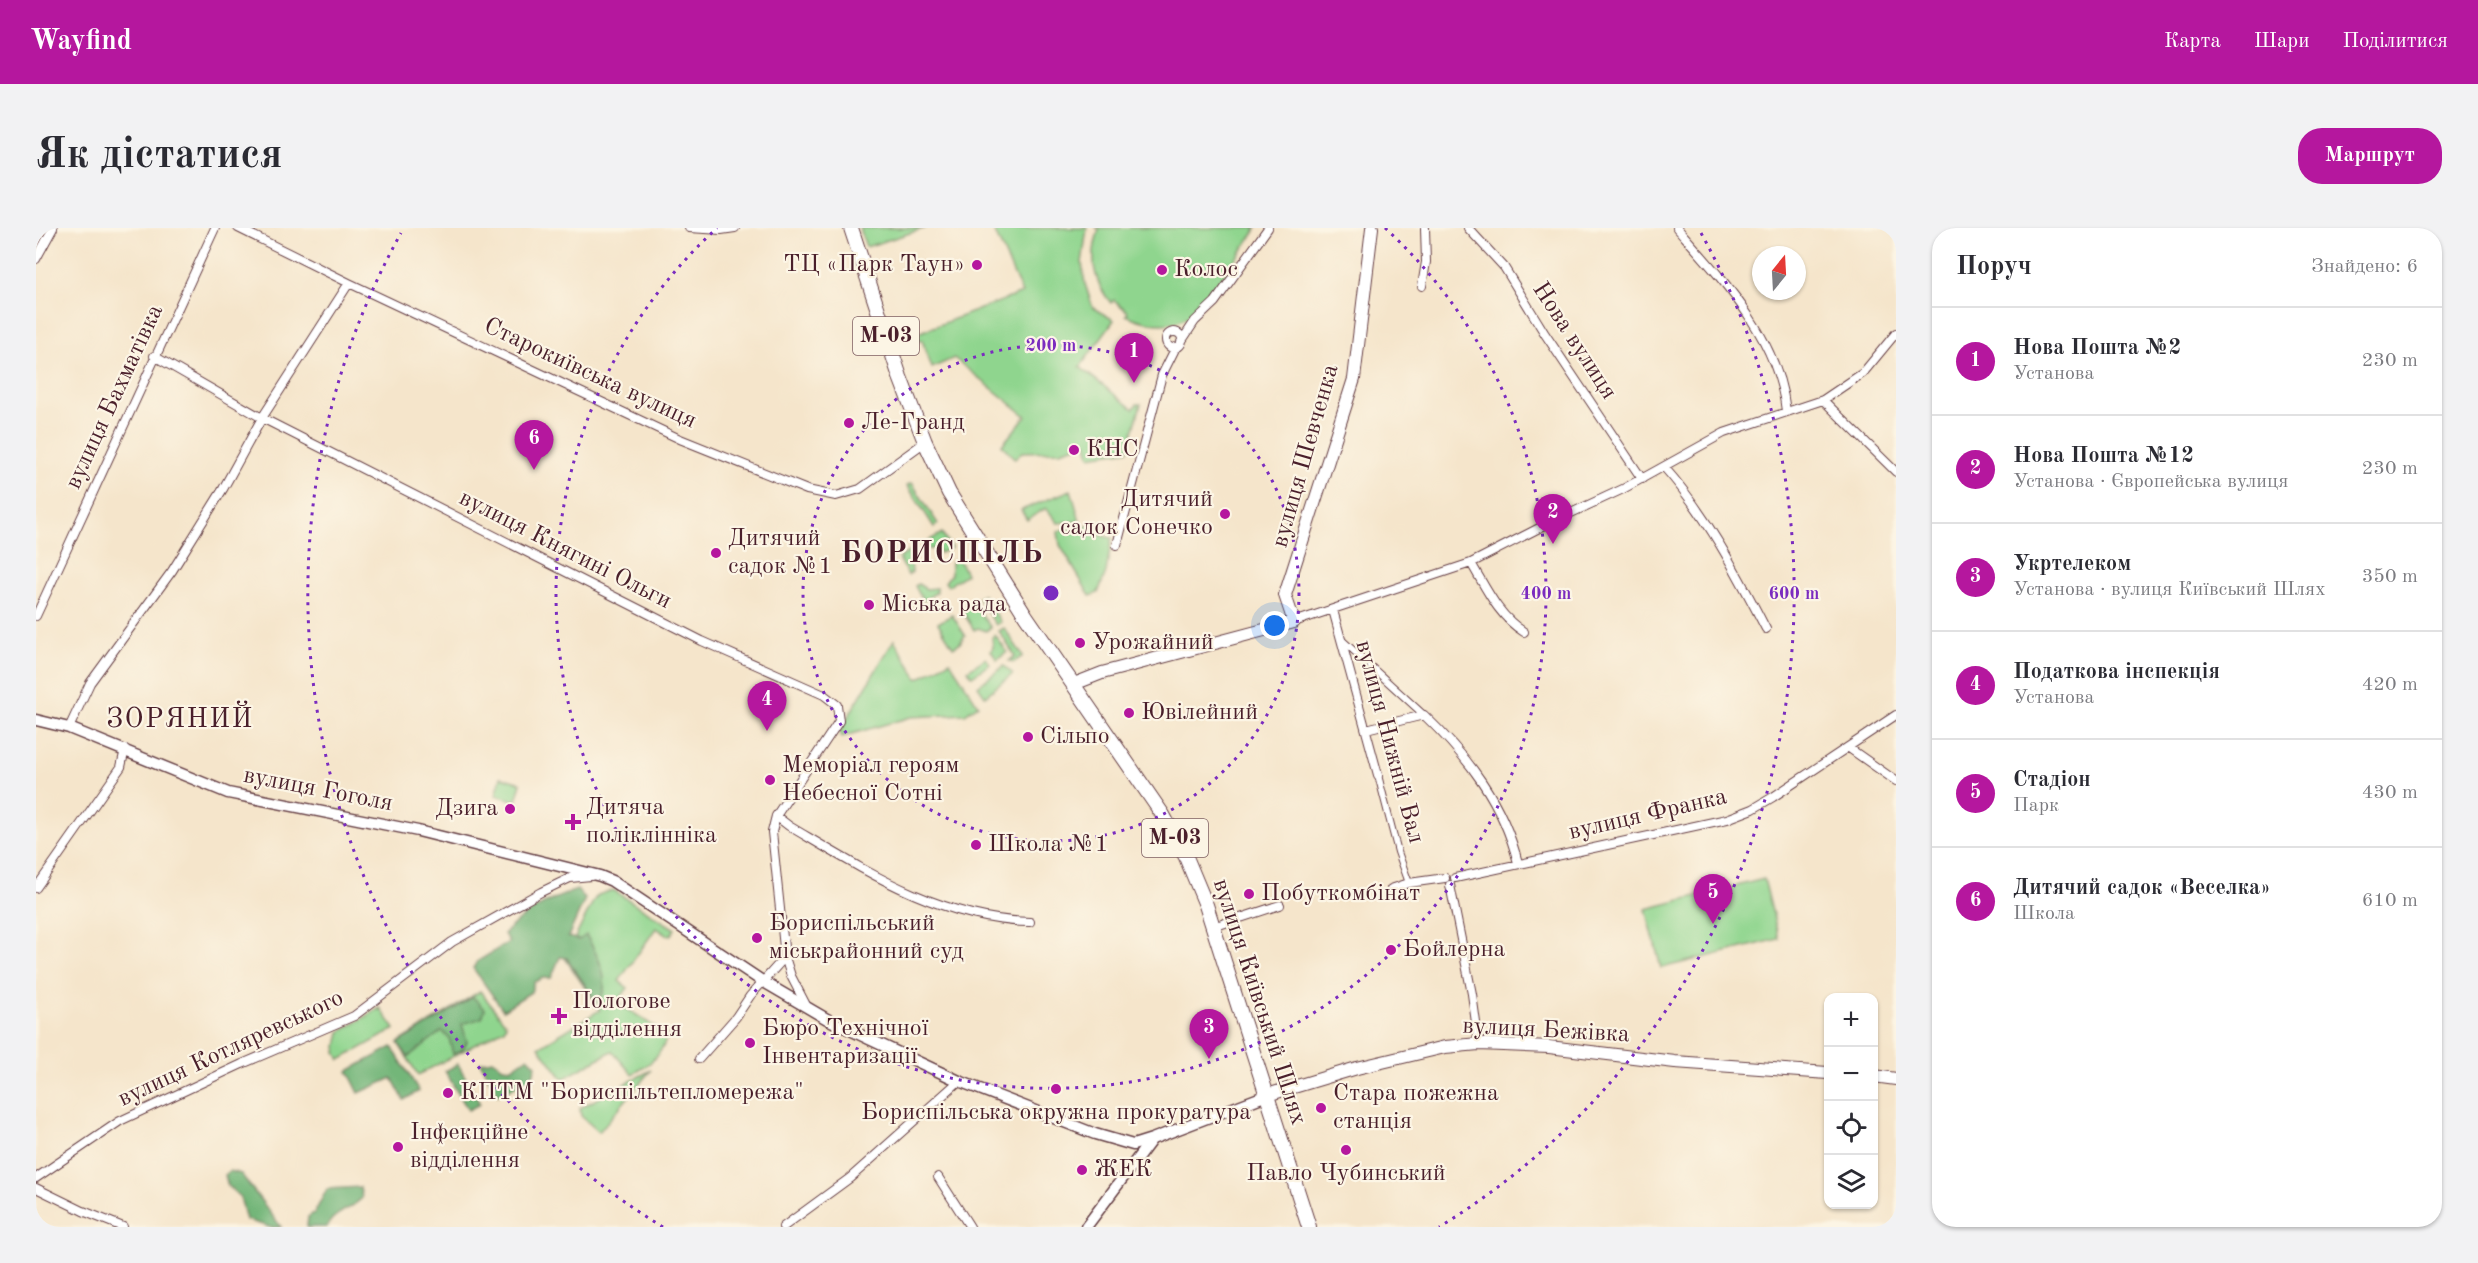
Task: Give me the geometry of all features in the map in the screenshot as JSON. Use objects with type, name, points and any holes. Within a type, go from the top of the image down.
[{"type":"highway","name":"вулиця Київський Шлях","points":[[851,228],[900,376],[925,442],[950,493],[977,539],[1163,815],[1186,857],[1213,927],[1309,1227]]},
{"type":"main road","name":"вулиця Шевченка","points":[[1294,622],[1285,595],[1353,379],[1372,228]]},
{"type":"main road","points":[[1074,684],[1102,673],[1294,622]]},
{"type":"main road","name":"вулиця Бежівка","points":[[1267,1095],[1357,1068],[1435,1049],[1479,1044],[1549,1047],[1675,1062],[1824,1073]]},
{"type":"main road","points":[[1878,1077],[1896,1079]]},
{"type":"street","points":[[36,259],[53,228]]},
{"type":"street","name":"вулиця Бахматівка","points":[[36,616],[38,606],[215,228]]},
{"type":"street","name":"Старокиївська вулиця","points":[[238,228],[349,283],[680,439],[807,490],[836,496],[860,489],[925,442]]},
{"type":"street","points":[[688,228],[720,230],[735,228]]},
{"type":"street","points":[[1175,345],[1215,302],[1268,228]]},
{"type":"street","points":[[1422,286],[1426,262],[1425,228]]},
{"type":"street","name":"Нова вулиця","points":[[1468,228],[1504,267],[1545,334],[1642,479]]},
{"type":"street","points":[[1677,228],[1735,294],[1765,344],[1784,390],[1786,411]]},
{"type":"street","points":[[69,728],[90,683],[172,572],[223,489],[262,418],[349,283]]},
{"type":"street","points":[[1175,345],[1167,337],[1195,321]]},
{"type":"street","points":[[1117,545],[1162,375],[1180,335],[1173,332]]},
{"type":"street","points":[[1294,622],[1471,563],[1642,479],[1724,433],[1823,400],[1863,374],[1896,333]]},
{"type":"street","name":"вулиця Княгині Ольги","points":[[154,356],[262,418],[702,641],[824,695],[837,705],[839,721],[776,816]]},
{"type":"street","points":[[1823,400],[1896,472]]},
{"type":"street","points":[[1664,467],[1701,516],[1732,566],[1766,629]]},
{"type":"street","points":[[1471,563],[1499,610],[1510,624],[1524,632]]},
{"type":"street","name":"вулиця Нижній Вал","points":[[1333,609],[1398,852],[1409,884]]},
{"type":"street","points":[[1341,639],[1456,746],[1492,797],[1512,837],[1518,863]]},
{"type":"street","points":[[1366,729],[1424,715]]},
{"type":"street","name":"вулиця Франка","points":[[1391,889],[1409,884],[1450,881],[1518,863],[1727,819],[1753,809],[1896,715]]},
{"type":"street","name":"вулиця Гоголя","points":[[36,720],[69,728],[228,794],[418,831],[600,876],[612,881],[762,981],[827,1018],[960,1081],[1113,1141],[1133,1145],[1267,1095]]},
{"type":"street","points":[[1849,748],[1896,781]]},
{"type":"street","points":[[36,888],[121,767],[125,750]]},
{"type":"street","points":[[806,1005],[791,976],[785,957],[772,832],[776,816],[789,826],[909,893],[987,918],[1030,922]]},
{"type":"street","name":"вулиця Котляревського","points":[[36,1178],[120,1121],[242,1064],[354,1016],[452,942],[541,892],[570,878],[600,876]]},
{"type":"street","points":[[1450,881],[1472,993],[1479,1044]]},
{"type":"street","points":[[1213,927],[1280,905]]},
{"type":"street","points":[[699,1059],[736,1017],[762,981],[785,957]]},
{"type":"street","points":[[783,1227],[850,1178],[960,1081]]},
{"type":"street","points":[[1086,1227],[1152,1139]]},
{"type":"street","points":[[938,1177],[970,1227]]},
{"type":"street","points":[[36,1188],[117,1226]]},
{"type":"green space","points":[[860,228],[926,228],[866,247]]},
{"type":"green space","points":[[993,228],[1087,228],[1082,263],[1085,284],[1093,308],[1114,320],[1080,367],[1133,409],[1137,404],[1141,404],[1128,450],[1090,456],[1087,443],[1060,451],[1022,452],[1015,459],[1002,445],[1026,416],[954,358],[932,368],[922,340],[912,343],[910,336],[1022,293]]},
{"type":"green space","name":"Колос","points":[[1096,228],[1257,228],[1212,292],[1193,313],[1171,323],[1158,324],[1126,315],[1128,312],[1114,300],[1111,303],[1105,295],[1094,268],[1094,250],[1099,230]]},
{"type":"green space","points":[[912,483],[938,524],[934,527],[907,485]]},
{"type":"green space","points":[[1071,490],[1080,521],[1058,523],[1046,508],[1027,520],[1021,510]]},
{"type":"green space","points":[[1096,525],[1095,534],[1112,538],[1106,572],[1098,593],[1090,596],[1060,545],[1058,532]]},
{"type":"green space","points":[[942,533],[951,548],[940,553],[936,549],[926,549],[923,544]]},
{"type":"green space","points":[[912,550],[915,556],[911,562],[912,572],[908,575],[899,558]]},
{"type":"green space","points":[[958,558],[966,574],[948,586],[945,582],[951,574],[951,563]]},
{"type":"green space","points":[[918,584],[926,589],[936,588],[937,592],[923,601],[915,586]]},
{"type":"green space","points":[[983,595],[1001,622],[996,625],[978,598]]},
{"type":"green space","points":[[973,602],[991,628],[986,631],[978,628],[974,630],[961,609]]},
{"type":"green space","points":[[952,615],[965,635],[960,643],[953,647],[938,623]]},
{"type":"green space","points":[[1004,628],[1023,656],[1014,662],[1009,661],[1015,656],[999,631]]},
{"type":"green space","points":[[995,635],[1007,652],[997,660],[991,651],[992,637]]},
{"type":"green space","points":[[894,640],[918,679],[950,661],[978,705],[965,714],[911,717],[841,737],[840,730]]},
{"type":"green space","points":[[986,658],[990,664],[972,676],[968,670]]},
{"type":"green space","points":[[1004,666],[1013,674],[985,696],[978,686]]},
{"type":"green space","points":[[501,777],[521,783],[516,801],[496,795]]},
{"type":"green space","points":[[1764,879],[1779,939],[1661,968],[1646,909]]},
{"type":"green space","points":[[577,890],[585,899],[568,937],[579,940],[586,935],[602,969],[604,987],[602,996],[597,1003],[567,958],[560,957],[551,978],[543,978],[534,982],[531,992],[503,1010],[473,968],[478,961],[509,942],[504,934],[520,919],[547,902]]},
{"type":"green space","points":[[613,890],[675,929],[670,936],[656,928],[619,981],[628,988],[617,1002],[667,1035],[663,1048],[654,1059],[632,1074],[612,1051],[563,1079],[539,1047],[600,1010],[565,958],[594,900],[598,895]]},
{"type":"green space","points":[[480,991],[506,1024],[504,1029],[418,1075],[398,1043]]},
{"type":"green space","points":[[473,997],[485,1009],[482,1018],[462,1024],[467,1042],[462,1050],[453,1054],[449,1038],[442,1031],[408,1057],[398,1043]]},
{"type":"green space","points":[[380,1008],[395,1029],[340,1060],[336,1052],[340,1032]]},
{"type":"green space","points":[[392,1047],[419,1091],[404,1100],[392,1078],[359,1093],[348,1071]]},
{"type":"green space","points":[[528,1057],[536,1065],[532,1079],[498,1095],[480,1062],[493,1060],[503,1067],[512,1068]]},
{"type":"green space","points":[[458,1064],[480,1104],[468,1110],[445,1071]]},
{"type":"green space","points":[[651,1070],[599,1132],[581,1116],[580,1108]]},
{"type":"green space","points":[[230,1171],[241,1174],[281,1227],[270,1227],[246,1220],[240,1197],[228,1186],[225,1175]]},
{"type":"green space","points":[[360,1187],[362,1198],[333,1218],[327,1227],[307,1227],[308,1217],[315,1212],[327,1189]]},
{"type":"place","name":"ТЦ «Парк Таун»","points":[[977,265]]},
{"type":"place","name":"Колос","points":[[1162,270]]},
{"type":"place","name":"Нова Пошта №2","points":[[1134,383]]},
{"type":"place","name":"Ле-Гранд","points":[[849,423]]},
{"type":"place","name":"КНС","points":[[1074,450]]},
{"type":"place","name":"Дитячий садок «Веселка»","points":[[534,470]]},
{"type":"place","name":"Дитячий садок Сонечко","points":[[1225,514]]},
{"type":"place","name":"Нова Пошта №12","points":[[1553,544]]},
{"type":"place","name":"Дитячий садок №1","points":[[716,553]]},
{"type":"place","name":"Міська рада","points":[[869,605]]},
{"type":"place","name":"Урожайний","points":[[1080,643]]},
{"type":"place","name":"Ювілейний","points":[[1129,713]]},
{"type":"place","name":"Податкова інспекція","points":[[767,731]]},
{"type":"place","name":"Сільпо","points":[[1028,737]]},
{"type":"place","name":"Меморіал героям Небесної Сотні","points":[[770,780]]},
{"type":"place","name":"Дзига","points":[[510,809]]},
{"type":"place","name":"Дитяча поліклінніка","points":[[573,822]]},
{"type":"place","name":"Школа №1","points":[[976,845]]},
{"type":"place","name":"Побуткомбінат","points":[[1249,894]]},
{"type":"place","name":"Стадіон","points":[[1713,924]]},
{"type":"place","name":"Бориспільський міськрайонний суд","points":[[757,938]]},
{"type":"place","name":"Бойлерна","points":[[1391,950]]},
{"type":"place","name":"Пологове відділення","points":[[559,1016]]},
{"type":"place","name":"Бюро Технічної Інвентаризації","points":[[750,1043]]},
{"type":"place","name":"Укртелеком","points":[[1209,1059]]},
{"type":"place","name":"Бориспільська окружна прокуратура","points":[[1056,1089]]},
{"type":"place","name":"КПТМ \"Бориспільтепломережа\"","points":[[448,1093]]},
{"type":"place","name":"Стара пожежна станція","points":[[1321,1108]]},
{"type":"place","name":"Інфекційне відділення","points":[[398,1147]]},
{"type":"place","name":"Павло Чубинський","points":[[1346,1150]]},
{"type":"place","name":"ЖЕК","points":[[1082,1170]]},
{"type":"district","name":"БОРИСПІЛЬ","points":[[942,554]]},
{"type":"district","name":"ЗОРЯНИЙ","points":[[180,719]]}]
